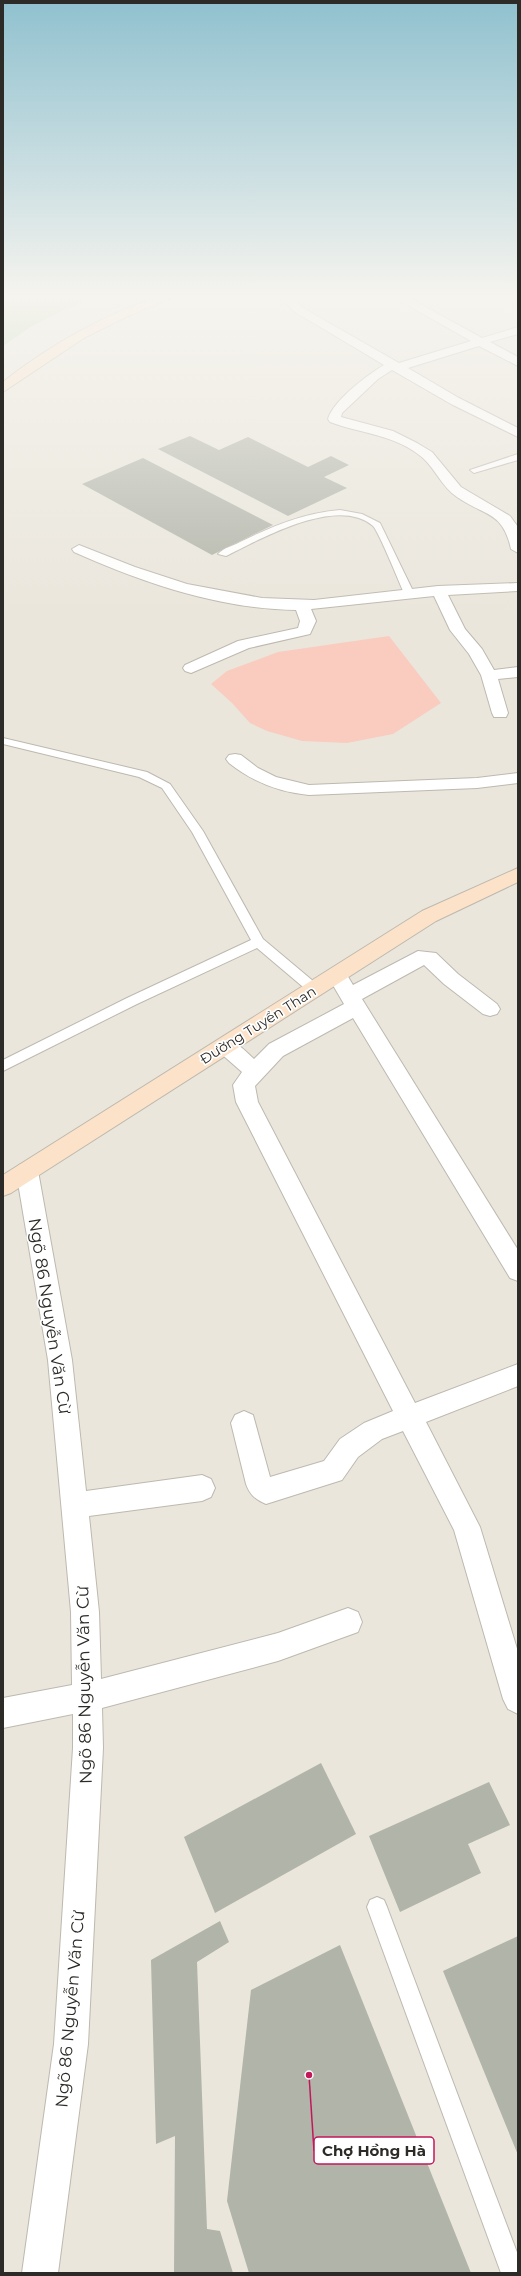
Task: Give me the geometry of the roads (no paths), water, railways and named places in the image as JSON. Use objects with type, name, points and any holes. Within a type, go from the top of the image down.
[{"type":"main road","name":"Đường Tuyển Than","points":[[3,1187],[225,1046],[308,985],[337,975],[429,916],[518,874]]},
{"type":"street","points":[[344,404],[336,412],[334,419],[363,426],[393,437],[427,455],[461,494],[496,512],[507,520],[515,534],[518,549]]},
{"type":"street","points":[[462,404],[481,415],[518,432]]},
{"type":"street","points":[[79,549],[143,576],[188,589],[264,603],[302,605],[438,590],[518,586]]},
{"type":"street","points":[[438,590],[455,625],[476,652],[489,675],[500,713]]},
{"type":"street","points":[[191,668],[244,644],[305,631],[308,621],[302,605]]},
{"type":"street","points":[[489,675],[518,672]]},
{"type":"street","points":[[235,759],[245,768],[275,784],[303,790],[349,790],[477,784],[518,778]]},
{"type":"street","points":[[490,1009],[451,979],[429,958],[418,958],[276,1050],[256,1070],[244,1085],[247,1102],[466,1528],[518,1699]]},
{"type":"street","points":[[337,975],[518,1271]]},
{"type":"street","points":[[225,1046],[256,1070]]},
{"type":"street","name":"Ngõ 86 Nguyễn Văn Cừ","points":[[27,1171],[60,1360],[85,1612],[88,1748],[71,2044],[40,2273]]},
{"type":"street","points":[[244,1423],[259,1484],[266,1491],[333,1471],[349,1448],[372,1431],[410,1418],[518,1376]]},
{"type":"street","points":[[74,1505],[202,1488]]},
{"type":"street","points":[[3,1713],[87,1697],[278,1647],[348,1622]]},
{"type":"lane","points":[[474,470],[518,457]]},
{"type":"lane","points":[[223,554],[314,515],[350,513],[369,519],[377,525],[409,593]]},
{"type":"lane","points":[[3,742],[143,774],[166,786],[197,831],[258,942],[308,985]]},
{"type":"lane","points":[[3,1066],[132,1001],[258,942]]},
{"type":"lane","points":[[377,1907],[512,2273]]},
{"type":"place","name":"Chợ Hồng Hà","points":[[309,2075]]}]
